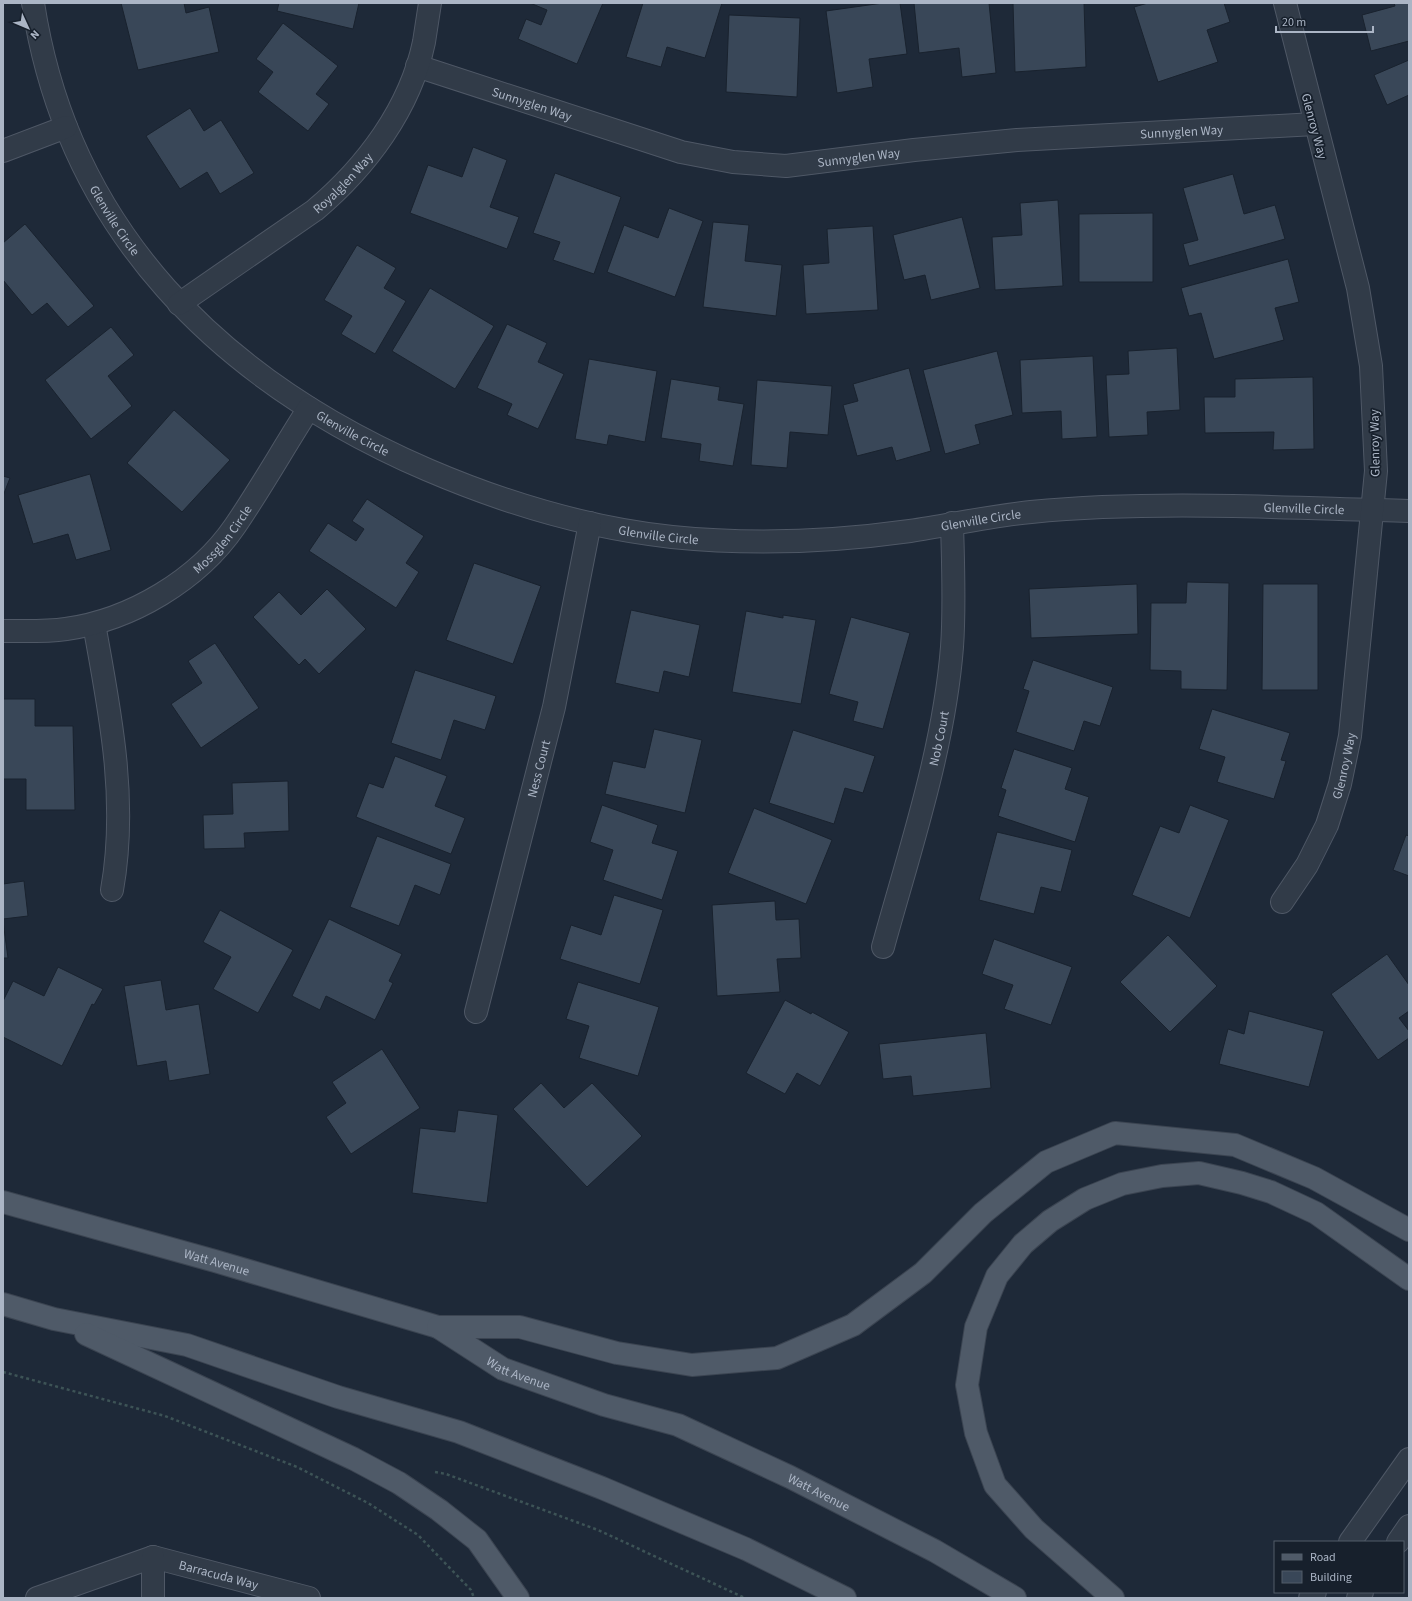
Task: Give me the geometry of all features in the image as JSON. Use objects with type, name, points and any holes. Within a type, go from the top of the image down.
[{"type":"main road","points":[[438,1327],[520,1327],[617,1353],[692,1365],[777,1358],[853,1325],[922,1273],[983,1213],[1046,1162],[1115,1133],[1235,1145],[1314,1178],[1409,1230]]},
{"type":"main road","points":[[1113,1598],[1034,1529],[995,1485],[976,1434],[967,1385],[976,1326],[998,1276],[1023,1244],[1050,1221],[1085,1199],[1129,1183],[1162,1176],[1199,1173],[1242,1183],[1271,1192],[1316,1213],[1409,1279]]},
{"type":"main road","name":"Watt Avenue","points":[[3,1202],[215,1261],[438,1327],[503,1369],[604,1405],[678,1425],[790,1477],[936,1551],[1015,1598]]},
{"type":"main road","points":[[3,1304],[54,1319],[187,1345],[338,1397],[459,1432],[602,1488],[746,1549],[845,1598]]},
{"type":"main road","points":[[54,1319],[354,1458],[399,1484],[439,1510],[478,1540],[518,1598]]},
{"type":"street","name":"Glenville Circle","points":[[33,3],[38,37],[54,93],[66,127],[87,174],[116,225],[150,272],[217,342],[268,381],[308,408],[384,451],[467,487],[553,514],[590,523],[672,537],[762,542],[822,541],[912,531],[952,523],[1028,512],[1114,505],[1200,505],[1409,511]]},
{"type":"street","name":"Royalglen Way","points":[[179,304],[315,210],[335,193],[370,155],[385,133],[409,87],[424,42],[430,3]]},
{"type":"street","name":"Glenroy Way","points":[[1282,902],[1307,865],[1327,826],[1340,784],[1350,736],[1376,471],[1371,366],[1358,288],[1285,3]]},
{"type":"street","name":"Sunnyglen Way","points":[[417,66],[681,152],[706,158],[786,166],[812,164],[914,150],[1017,140],[1315,124]]},
{"type":"street","points":[[3,151],[66,127]]},
{"type":"street","name":"Mossglen Circle","points":[[3,631],[45,632],[94,624],[128,612],[169,590],[204,562],[234,527],[308,408]]},
{"type":"street","name":"Ness Court","points":[[476,1012],[554,707],[590,523]]},
{"type":"street","name":"Nob Court","points":[[883,947],[933,763],[943,718],[952,647],[952,523]]},
{"type":"street","points":[[94,624],[111,719],[118,781],[119,838],[112,890]]},
{"type":"street","points":[[1351,1541],[1409,1459]]},
{"type":"street","points":[[1399,1541],[1409,1526]]},
{"type":"street","points":[[37,1598],[153,1556],[153,1598]]},
{"type":"street","name":"Barracuda Way","points":[[153,1556],[309,1598]]},
{"type":"path","points":[[3,1372],[165,1416],[297,1467],[368,1503],[418,1535],[471,1590],[474,1598]]},
{"type":"path","points":[[430,1477],[436,1472],[446,1474],[598,1530],[745,1598]]},
{"type":"building","points":[[121,3],[184,3],[186,13],[209,7],[219,52],[138,70]]},
{"type":"building","points":[[279,3],[359,3],[353,29],[277,11]]},
{"type":"building","points":[[530,3],[603,3],[577,64],[518,39],[526,19],[541,25],[547,10]]},
{"type":"building","points":[[643,3],[722,3],[705,58],[667,47],[661,67],[626,57]]},
{"type":"building","points":[[883,3],[900,3],[907,54],[869,59],[873,87],[837,93],[826,11]]},
{"type":"building","points":[[914,3],[989,3],[996,73],[962,77],[959,48],[919,53]]},
{"type":"building","points":[[1013,3],[1084,3],[1086,67],[1015,72]]},
{"type":"building","points":[[1148,3],[1224,3],[1230,22],[1207,30],[1218,62],[1158,82],[1134,7]]},
{"type":"building","points":[[1394,3],[1409,3],[1409,41],[1371,51],[1362,15],[1395,6]]},
{"type":"building","points":[[729,15],[800,18],[797,97],[726,92]]},
{"type":"building","points":[[283,23],[338,66],[316,94],[329,104],[308,131],[258,92],[273,72],[256,59]]},
{"type":"building","points":[[1409,60],[1409,95],[1387,105],[1374,75]]},
{"type":"building","points":[[190,108],[204,131],[221,120],[254,173],[220,194],[207,172],[180,189],[146,136]]},
{"type":"building","points":[[473,147],[507,160],[490,207],[519,217],[507,249],[410,213],[428,165],[462,177]]},
{"type":"building","points":[[555,173],[621,197],[594,274],[553,260],[560,242],[533,233]]},
{"type":"building","points":[[1233,174],[1244,214],[1275,205],[1285,239],[1189,266],[1183,244],[1198,240],[1183,188]]},
{"type":"building","points":[[1058,200],[1063,286],[995,290],[992,237],[1022,235],[1020,203]]},
{"type":"building","points":[[669,208],[703,221],[675,297],[607,272],[624,225],[658,238]]},
{"type":"building","points":[[1153,213],[1153,282],[1079,282],[1079,214]]},
{"type":"building","points":[[962,217],[980,288],[931,300],[925,275],[904,280],[893,235]]},
{"type":"building","points":[[713,222],[749,225],[745,261],[782,265],[776,316],[703,307]]},
{"type":"building","points":[[25,224],[94,306],[68,327],[47,303],[32,315],[3,280],[3,243]]},
{"type":"building","points":[[873,226],[878,310],[806,314],[803,265],[829,263],[827,229]]},
{"type":"building","points":[[357,245],[396,268],[384,288],[406,301],[375,354],[341,334],[352,316],[324,300]]},
{"type":"building","points":[[1288,259],[1299,302],[1275,308],[1284,340],[1214,359],[1201,313],[1189,316],[1181,288]]},
{"type":"building","points":[[430,288],[494,326],[455,389],[392,351]]},
{"type":"building","points":[[507,324],[547,343],[538,362],[564,374],[538,429],[507,415],[512,404],[477,388]]},
{"type":"building","points":[[111,327],[134,355],[108,376],[132,406],[91,439],[45,380]]},
{"type":"building","points":[[1177,348],[1180,410],[1147,412],[1148,435],[1109,437],[1106,375],[1129,374],[1128,351]]},
{"type":"building","points":[[997,351],[1013,415],[975,425],[980,444],[945,454],[923,370]]},
{"type":"building","points":[[1093,356],[1097,437],[1062,439],[1061,411],[1022,413],[1020,360]]},
{"type":"building","points":[[589,359],[657,371],[645,442],[609,435],[607,445],[575,439]]},
{"type":"building","points":[[909,368],[931,451],[896,461],[892,447],[857,456],[843,405],[858,401],[853,384]]},
{"type":"building","points":[[1313,377],[1314,449],[1273,450],[1274,432],[1205,433],[1204,397],[1235,397],[1235,379]]},
{"type":"building","points":[[671,379],[720,387],[718,400],[744,404],[733,466],[699,461],[701,444],[661,438]]},
{"type":"building","points":[[757,380],[832,386],[828,435],[790,432],[787,468],[751,465]]},
{"type":"building","points":[[174,410],[230,460],[182,512],[127,463]]},
{"type":"building","points":[[90,474],[111,550],[76,560],[68,534],[33,544],[18,495]]},
{"type":"building","points":[[3,476],[10,478],[3,496]]},
{"type":"building","points":[[367,499],[424,536],[406,563],[419,572],[396,608],[309,551],[328,523],[356,541],[364,529],[352,521]]},
{"type":"building","points":[[474,563],[541,586],[513,664],[446,640]]},
{"type":"building","points":[[1187,582],[1229,583],[1227,690],[1181,689],[1181,671],[1150,670],[1151,603],[1186,603]]},
{"type":"building","points":[[1137,584],[1138,634],[1031,638],[1029,589]]},
{"type":"building","points":[[1263,584],[1318,584],[1318,690],[1262,690]]},
{"type":"building","points":[[327,589],[366,629],[319,674],[305,659],[299,665],[253,617],[279,592],[301,615]]},
{"type":"building","points":[[631,610],[700,625],[689,677],[664,671],[659,693],[615,683]]},
{"type":"building","points":[[746,611],[783,618],[783,615],[816,620],[801,704],[732,692]]},
{"type":"building","points":[[851,617],[910,633],[883,729],[853,721],[858,702],[829,694]]},
{"type":"building","points":[[215,643],[259,708],[201,748],[171,704],[202,683],[188,661]]},
{"type":"building","points":[[1033,660],[1113,687],[1100,726],[1084,721],[1074,751],[1016,732],[1029,691],[1023,689]]},
{"type":"building","points":[[415,670],[496,696],[485,730],[454,720],[441,760],[391,743]]},
{"type":"building","points":[[3,699],[35,699],[35,726],[73,726],[75,810],[26,810],[26,779],[3,779]]},
{"type":"building","points":[[1212,709],[1290,733],[1281,760],[1286,761],[1274,799],[1217,782],[1225,757],[1199,749]]},
{"type":"building","points":[[654,729],[702,740],[685,813],[605,794],[613,761],[645,768]]},
{"type":"building","points":[[793,730],[875,756],[863,793],[845,788],[834,824],[769,803]]},
{"type":"building","points":[[1014,749],[1072,768],[1065,789],[1089,797],[1075,842],[998,816],[1006,790],[1001,788]]},
{"type":"building","points":[[395,756],[447,776],[435,806],[465,818],[451,854],[356,817],[369,783],[383,788]]},
{"type":"building","points":[[288,781],[289,831],[244,833],[245,848],[204,849],[203,815],[233,814],[232,783]]},
{"type":"building","points":[[602,805],[658,825],[652,843],[678,851],[662,900],[603,880],[613,850],[590,842]]},
{"type":"building","points":[[1190,805],[1229,820],[1190,918],[1132,895],[1160,826],[1179,833]]},
{"type":"building","points":[[754,808],[832,840],[806,904],[728,873]]},
{"type":"building","points":[[997,832],[1072,850],[1061,892],[1041,887],[1034,914],[979,900]]},
{"type":"building","points":[[1406,835],[1409,836],[1409,876],[1393,870]]},
{"type":"building","points":[[377,836],[451,864],[440,895],[415,885],[399,926],[350,907]]},
{"type":"building","points":[[24,881],[28,916],[3,919],[3,884]]},
{"type":"building","points":[[614,895],[663,910],[640,984],[560,959],[571,925],[601,935]]},
{"type":"building","points":[[775,901],[776,920],[799,919],[801,958],[777,959],[780,992],[717,996],[712,905]]},
{"type":"building","points":[[220,910],[293,950],[258,1013],[213,989],[231,957],[203,942]]},
{"type":"building","points":[[329,919],[402,954],[389,981],[393,983],[375,1020],[326,996],[320,1010],[292,996]]},
{"type":"building","points":[[3,921],[8,958],[3,958]]},
{"type":"building","points":[[1168,935],[1217,986],[1170,1032],[1120,982]]},
{"type":"building","points":[[994,939],[1072,967],[1051,1025],[1004,1009],[1013,985],[982,974]]},
{"type":"building","points":[[1387,954],[1409,985],[1409,1011],[1399,1018],[1409,1031],[1409,1038],[1378,1060],[1331,994]]},
{"type":"building","points":[[58,967],[103,989],[94,1005],[92,1004],[62,1066],[3,1037],[3,1001],[13,981],[44,996]]},
{"type":"building","points":[[161,980],[166,1010],[199,1004],[210,1074],[169,1081],[166,1061],[137,1066],[124,986]]},
{"type":"building","points":[[578,982],[659,1007],[638,1076],[579,1058],[589,1026],[566,1019]]},
{"type":"building","points":[[785,1000],[811,1014],[812,1012],[849,1032],[820,1086],[797,1073],[785,1094],[746,1073]]},
{"type":"building","points":[[1249,1011],[1324,1031],[1309,1087],[1219,1064],[1228,1029],[1244,1034]]},
{"type":"building","points":[[986,1033],[991,1088],[913,1096],[911,1076],[883,1079],[879,1044]]},
{"type":"building","points":[[382,1049],[420,1108],[351,1154],[326,1117],[346,1103],[332,1082]]},
{"type":"building","points":[[541,1083],[564,1108],[592,1083],[642,1136],[587,1187],[513,1109]]},
{"type":"building","points":[[458,1110],[498,1115],[487,1203],[412,1193],[420,1128],[455,1132]]}]
